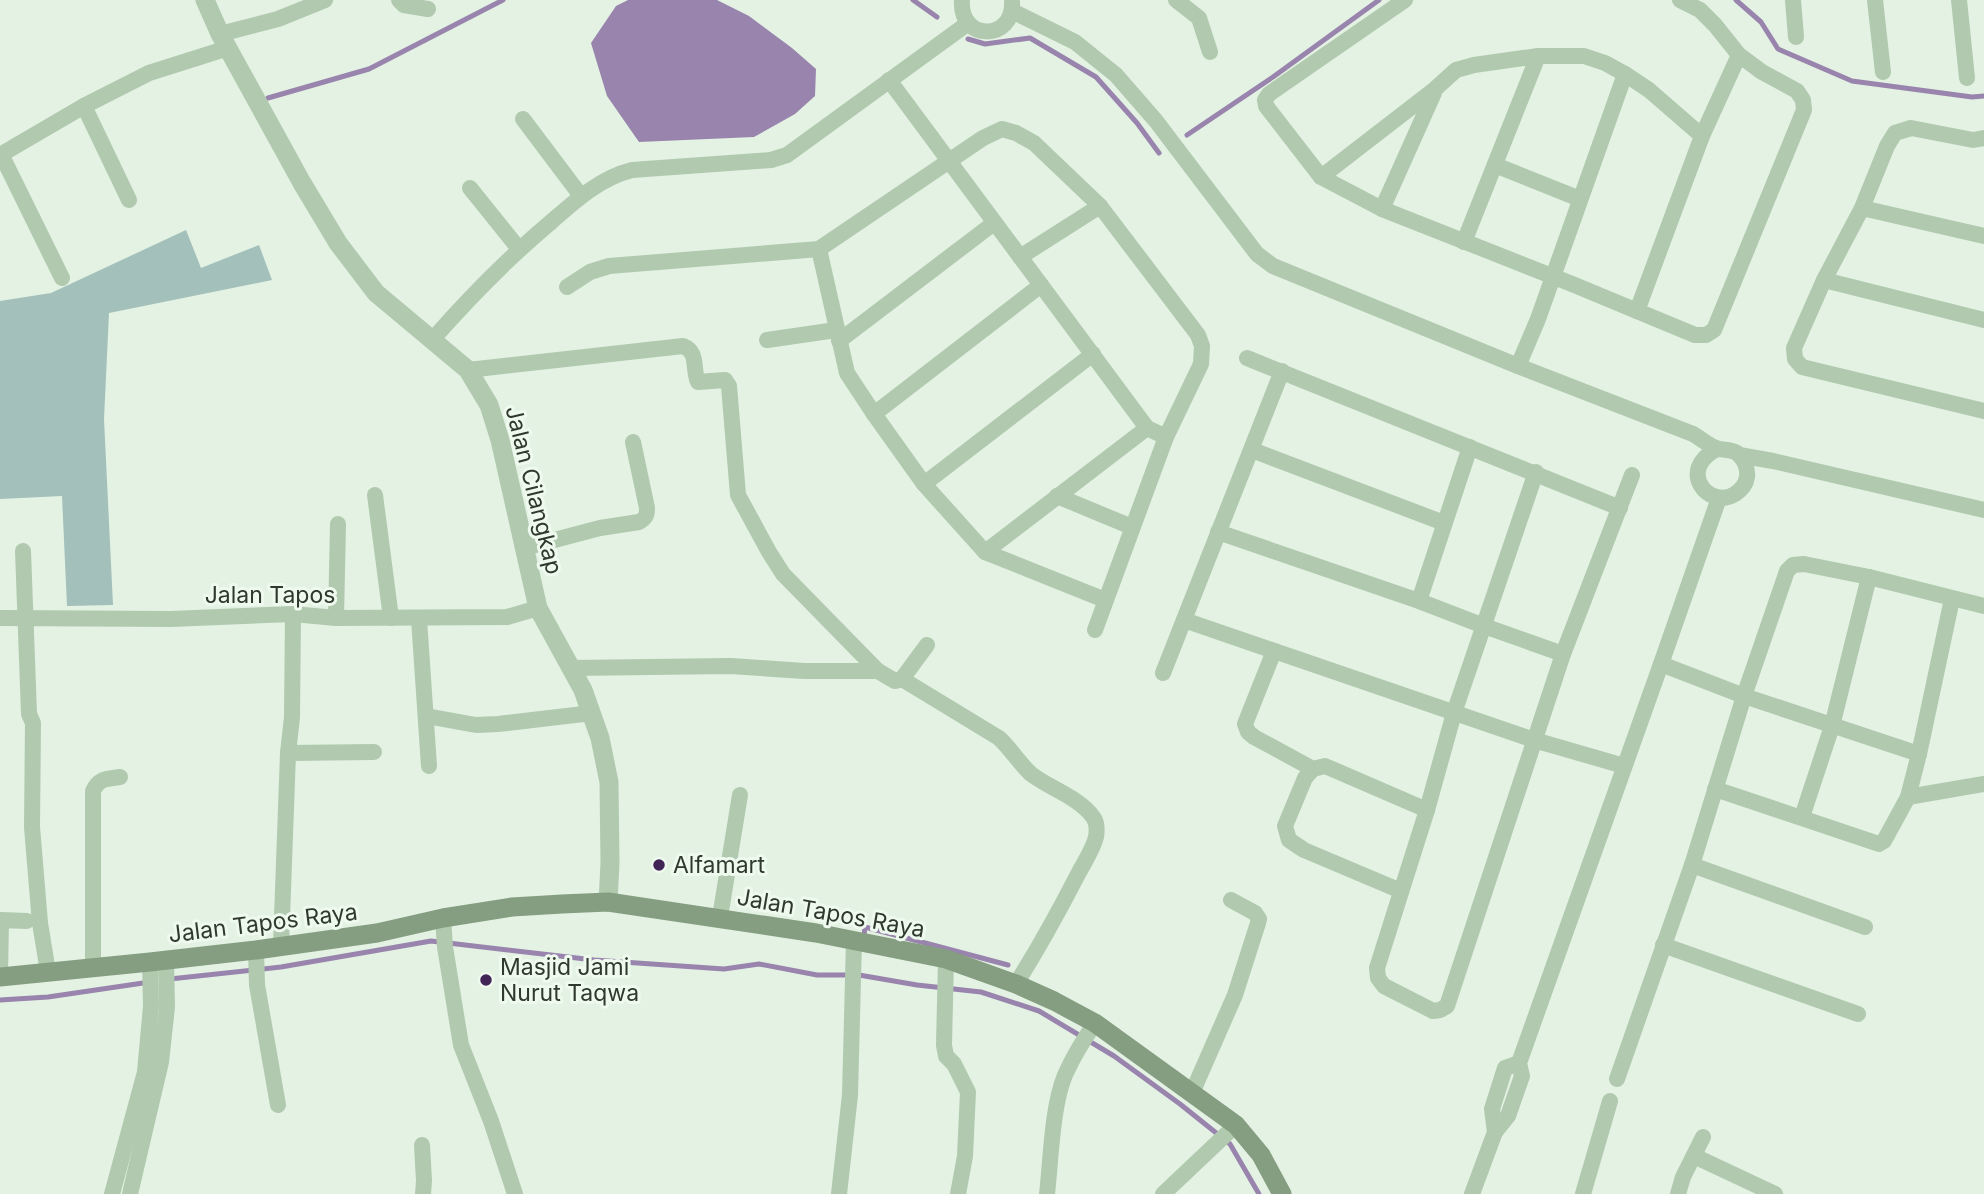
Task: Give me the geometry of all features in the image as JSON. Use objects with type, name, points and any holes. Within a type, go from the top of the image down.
[{"type":"main road","name":"Jalan Tapos Raya","points":[[0,977],[93,968],[158,968],[256,958],[281,945],[377,933],[444,932],[512,906],[608,902],[720,917],[854,940],[946,976],[1016,984],[1054,1001],[1192,1093],[1227,1134],[1261,1155],[1282,1194]]},
{"type":"street","name":"Jalan Cilangkap","points":[[205,0],[224,41],[338,243],[376,293],[468,370],[489,405],[538,608],[583,690],[600,738],[609,782],[608,902]]},
{"type":"street","points":[[62,278],[1,155],[84,106],[149,73],[325,0]]},
{"type":"street","points":[[399,0],[404,5],[428,9]]},
{"type":"street","points":[[962,0],[961,11],[967,23],[979,31],[994,31],[1006,24],[1012,5],[1075,42],[1116,75],[1156,121],[1257,254],[1273,267],[1693,434],[1717,449]]},
{"type":"street","points":[[1176,0],[1199,18],[1210,52]]},
{"type":"street","points":[[1405,0],[1269,94],[1265,100],[1266,106],[1321,177],[1382,209],[1695,335],[1706,335],[1714,330],[1804,110],[1803,100],[1797,91],[1762,72],[1739,55],[1700,10],[1680,0]]},
{"type":"street","points":[[1793,0],[1796,37]]},
{"type":"street","points":[[1875,0],[1882,72]]},
{"type":"street","points":[[1959,0],[1966,78]]},
{"type":"street","points":[[432,340],[519,249],[581,197],[616,174],[632,170],[771,160],[787,155],[967,23]]},
{"type":"street","points":[[1637,311],[1702,136],[1739,55]]},
{"type":"street","points":[[1321,177],[1456,71],[1474,65],[1538,56],[1584,56],[1605,63],[1649,90],[1702,136]]},
{"type":"street","points":[[1464,242],[1538,56]]},
{"type":"street","points":[[1518,366],[1553,278],[1625,74]]},
{"type":"street","points":[[889,80],[1147,428],[1166,437]]},
{"type":"street","points":[[1382,209],[1436,89]]},
{"type":"street","points":[[84,106],[129,200]]},
{"type":"street","points":[[523,119],[581,197]]},
{"type":"street","points":[[1984,138],[1973,140],[1911,128],[1895,134],[1887,146],[1862,208],[1824,280],[1794,348],[1795,359],[1802,367],[1984,411]]},
{"type":"street","points":[[566,286],[590,272],[610,266],[818,248],[949,160],[1002,129],[1034,143],[1100,206],[1198,335],[1202,346],[1201,364],[1166,437],[1095,630]]},
{"type":"street","points":[[1494,165],[1580,199]]},
{"type":"street","points":[[470,188],[519,249]]},
{"type":"street","points":[[1020,257],[1100,206]]},
{"type":"street","points":[[1862,208],[1983,235]]},
{"type":"street","points":[[767,340],[838,335],[994,223]]},
{"type":"street","points":[[818,248],[847,373],[924,484],[985,552],[1105,600]]},
{"type":"street","points":[[1824,280],[1984,320]]},
{"type":"street","points":[[874,414],[1041,285]]},
{"type":"street","points":[[468,370],[683,346],[690,349],[698,382],[725,380],[729,386],[738,495],[783,574],[878,671],[895,681],[902,679],[927,645]]},
{"type":"street","points":[[924,484],[1093,354]]},
{"type":"street","points":[[1247,358],[1620,508]]},
{"type":"street","points":[[1163,673],[1282,371]]},
{"type":"street","points":[[985,552],[1147,428]]},
{"type":"street","points":[[524,548],[600,528],[644,520],[647,508],[633,442]]},
{"type":"street","points":[[1419,601],[1469,447]]},
{"type":"street","points":[[1739,455],[1746,466],[1747,478],[1742,489],[1731,496],[1719,498],[1706,492],[1698,481],[1698,467],[1705,455],[1717,449],[1729,449],[1739,455],[1984,510]]},
{"type":"street","points":[[1252,450],[1444,523]]},
{"type":"street","points":[[1536,472],[1454,713],[1377,968],[1378,978],[1384,986],[1433,1010],[1447,1006],[1563,654],[1632,475]]},
{"type":"street","points":[[375,495],[391,618]]},
{"type":"street","points":[[1058,496],[1132,527]]},
{"type":"street","points":[[1472,1194],[1495,1132],[1508,1116],[1522,1076],[1518,1063],[1719,498]]},
{"type":"street","points":[[336,618],[338,524]]},
{"type":"street","points":[[1217,532],[1563,654]]},
{"type":"street","points":[[23,551],[29,714],[33,723],[32,827],[40,923],[48,972]]},
{"type":"street","points":[[1618,1079],[1692,865],[1744,696],[1787,571],[1793,565],[1804,564],[1869,577],[1984,606]]},
{"type":"street","points":[[1802,817],[1832,726],[1869,577]]},
{"type":"street","points":[[1715,789],[1879,844],[1888,837],[1908,797],[1952,598]]},
{"type":"street","name":"Jalan Tapos","points":[[0,618],[171,619],[293,614],[336,618],[419,619],[507,617],[538,608]]},
{"type":"street","points":[[281,945],[288,754],[292,717],[293,614]]},
{"type":"street","points":[[419,619],[429,766]]},
{"type":"street","points":[[1184,620],[1534,740],[1624,766]]},
{"type":"street","points":[[1274,651],[1245,724],[1254,737],[1313,769]]},
{"type":"street","points":[[1661,664],[1744,696],[1919,754]]},
{"type":"street","points":[[570,668],[731,666],[804,671],[878,671]]},
{"type":"street","points":[[902,679],[999,738],[1032,775],[1082,806],[1097,824],[1096,838],[1054,922],[1016,984]]},
{"type":"street","points":[[426,716],[477,725],[592,713]]},
{"type":"street","points":[[288,754],[374,752]]},
{"type":"street","points":[[1401,891],[1304,850],[1289,840],[1285,826],[1305,778],[1313,769],[1325,766],[1426,810]]},
{"type":"street","points":[[93,968],[93,791],[102,779],[120,777]]},
{"type":"street","points":[[1908,797],[1984,784]]},
{"type":"street","points":[[720,917],[740,795]]},
{"type":"street","points":[[1692,865],[1865,927]]},
{"type":"street","points":[[1192,1093],[1236,995],[1259,919],[1255,913],[1231,900]]},
{"type":"street","points":[[0,977],[1,920],[27,920]]},
{"type":"street","points":[[444,932],[461,1045],[491,1121],[515,1194]]},
{"type":"street","points":[[839,1194],[850,1095],[854,940]]},
{"type":"street","points":[[1663,945],[1858,1014]]},
{"type":"street","points":[[256,958],[257,985],[278,1105]]},
{"type":"street","points":[[130,1194],[160,1072],[155,1048],[159,1000],[158,968]]},
{"type":"street","points":[[946,976],[946,1056],[954,1064],[968,1093],[965,1156],[958,1194]]},
{"type":"street","points":[[1047,1194],[1058,1102],[1065,1077],[1093,1026]]},
{"type":"street","points":[[112,1194],[145,1072],[155,1048]]},
{"type":"street","points":[[1583,1194],[1610,1101]]},
{"type":"street","points":[[1163,1194],[1227,1134]]},
{"type":"street","points":[[1678,1194],[1683,1177],[1703,1137]]},
{"type":"street","points":[[422,1145],[423,1194]]},
{"type":"street","points":[[1694,1156],[1775,1194]]},
{"type":"shaded area","points":[[628,0],[717,0],[749,16],[816,69],[815,96],[795,114],[754,137],[639,142],[607,96],[591,43],[616,6]]},
{"type":"shaded area","points":[[186,230],[201,268],[259,245],[272,280],[109,313],[104,419],[113,605],[67,606],[62,496],[0,499],[0,301],[51,293]]},
{"type":"waterway","points":[[268,98],[369,69],[503,0]]},
{"type":"waterway","points":[[913,0],[937,17]]},
{"type":"waterway","points":[[1187,135],[1379,0]]},
{"type":"waterway","points":[[1736,0],[1761,22],[1778,49],[1852,81],[1972,97],[1984,96]]},
{"type":"waterway","points":[[968,39],[985,44],[1030,38],[1096,77],[1137,123],[1159,153]]},
{"type":"waterway","points":[[864,935],[865,927],[1008,965]]},
{"type":"waterway","points":[[170,979],[281,967],[431,941],[594,960],[724,969],[759,964],[817,975],[859,975],[981,992],[1039,1011],[1114,1056],[1230,1144],[1259,1194]]},
{"type":"waterway","points":[[0,1000],[48,997],[150,982]]},
{"type":"place","name":"Alfamart","points":[[659,865]]},
{"type":"place","name":"Masjid Jami Nurut Taqwa","points":[[486,980]]}]
